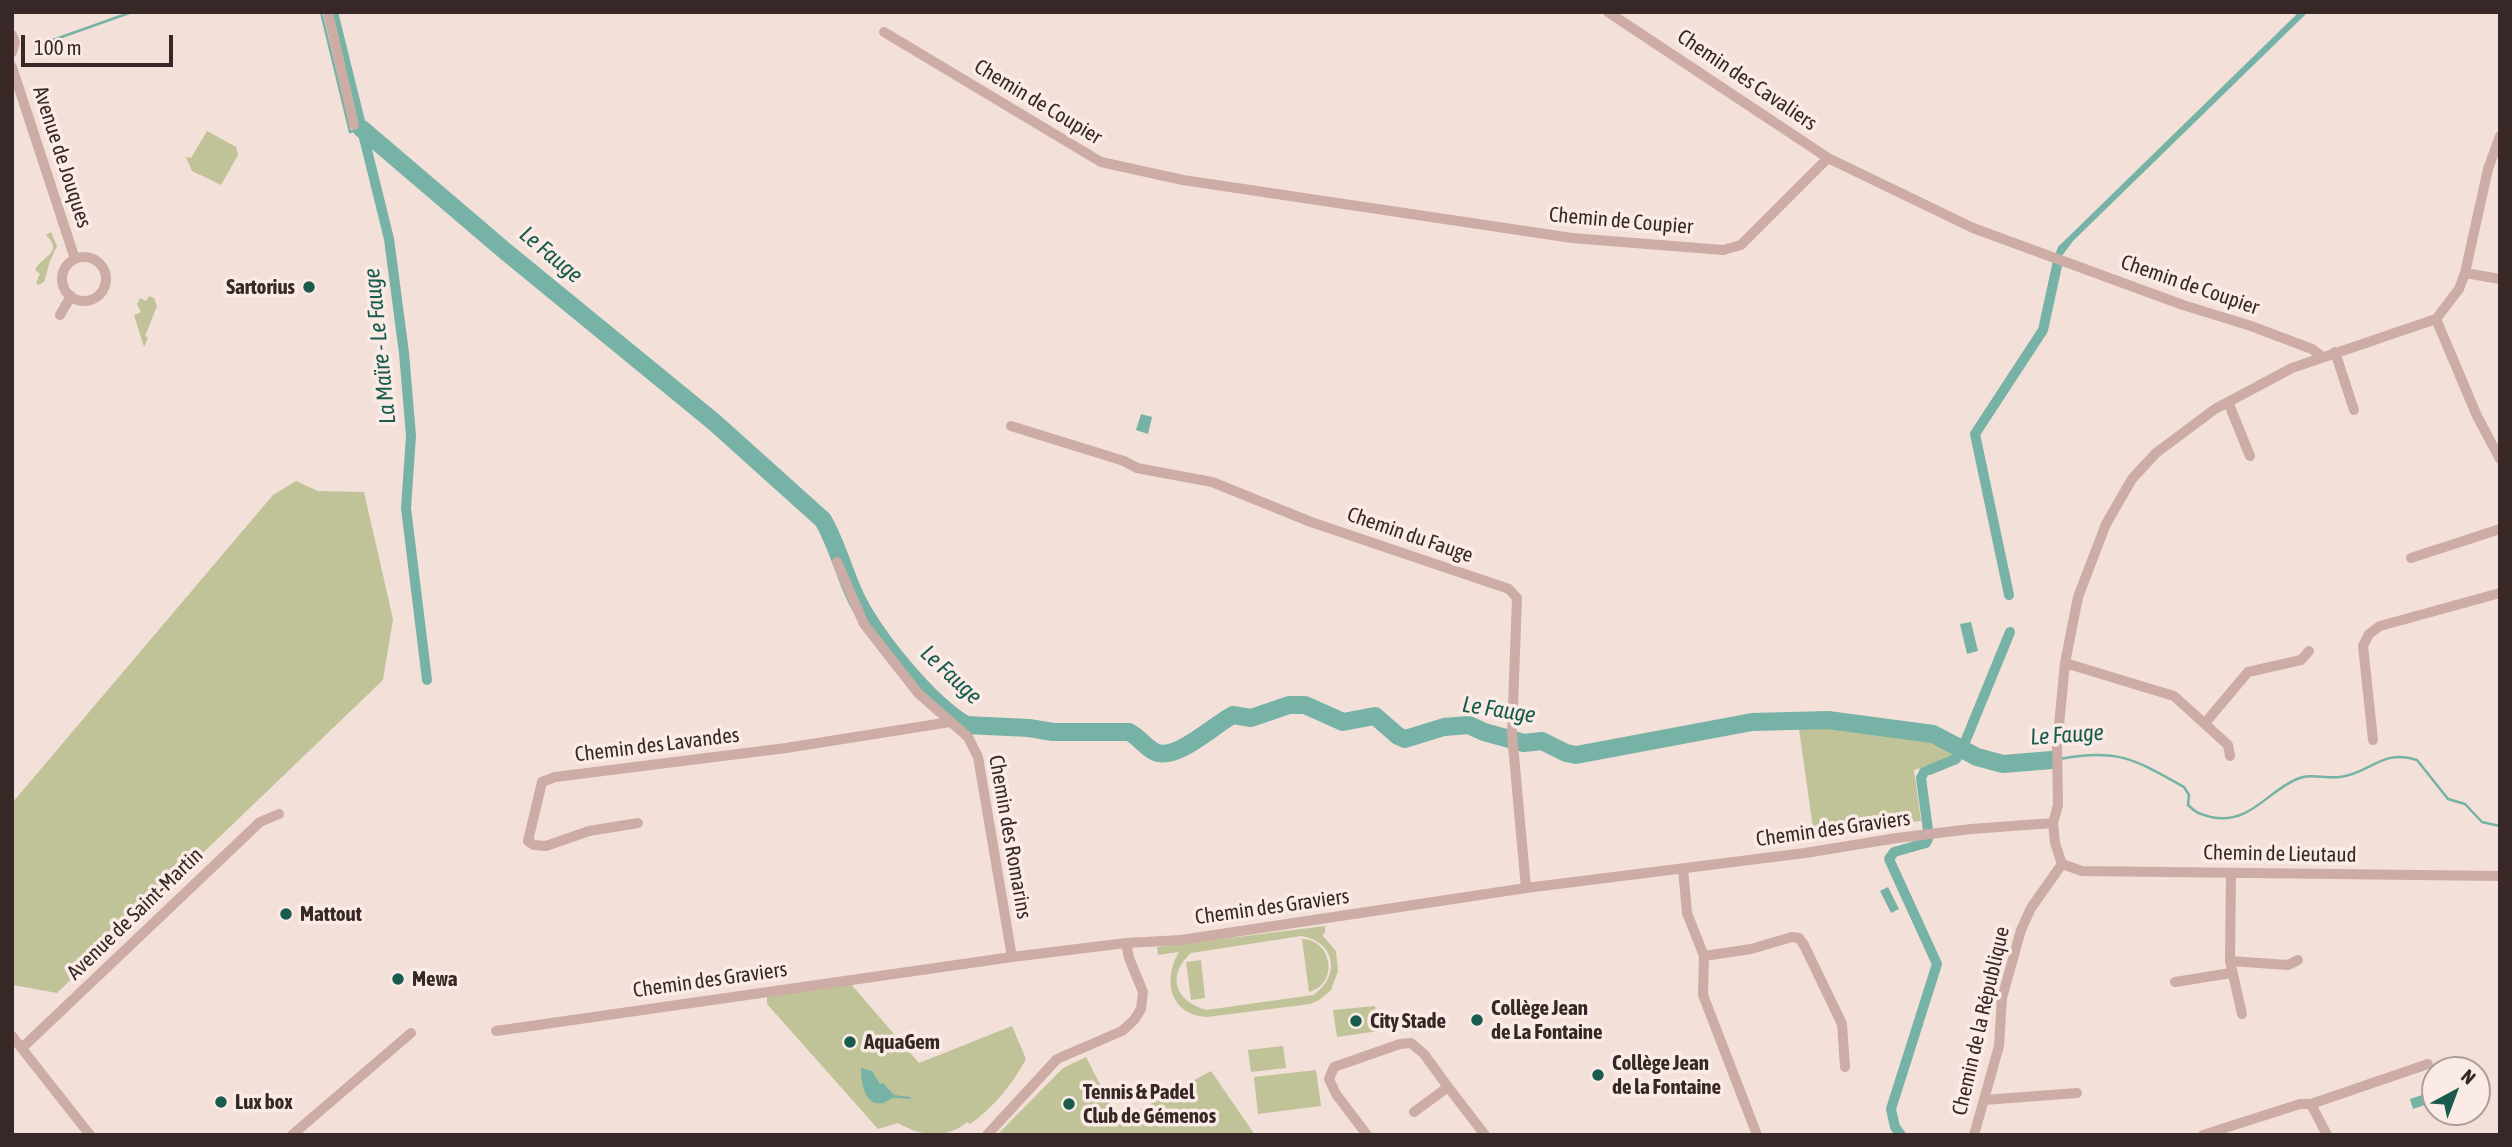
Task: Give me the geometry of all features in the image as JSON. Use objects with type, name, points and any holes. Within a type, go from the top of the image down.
[{"type":"street","points":[[328,12],[354,125]]},
{"type":"street","name":"Chemin des Cavaliers","points":[[1608,12],[1828,158]]},
{"type":"street","name":"Chemin de Coupier","points":[[884,32],[1101,162],[1184,180],[1580,239],[1723,250],[1741,245],[1828,158],[1973,228],[2250,326],[2312,349],[2321,356]]},
{"type":"street","points":[[12,35],[15,42],[12,52]]},
{"type":"street","name":"Avenue de Jouques","points":[[12,67],[75,259]]},
{"type":"street","points":[[2062,864],[2054,844],[2053,824],[2059,805],[2057,746],[2065,663],[2078,597],[2106,524],[2132,479],[2156,453],[2215,409],[2292,368],[2435,319],[2459,289],[2465,273],[2488,169],[2500,136]]},
{"type":"street","points":[[83,257],[99,262],[104,268],[106,283],[102,292],[90,300],[77,300],[63,287],[62,275],[67,265],[75,259],[83,257]]},
{"type":"street","points":[[2465,273],[2500,279]]},
{"type":"street","points":[[60,315],[71,296]]},
{"type":"street","points":[[2435,319],[2477,416],[2500,458]]},
{"type":"street","points":[[2335,352],[2354,410]]},
{"type":"street","points":[[2228,402],[2250,456]]},
{"type":"street","name":"Chemin du Fauge","points":[[1011,426],[1124,461],[1137,468],[1212,482],[1311,522],[1509,589],[1517,598],[1512,739],[1526,888]]},
{"type":"street","points":[[2411,558],[2500,529]]},
{"type":"street","name":"Chemin des Romarins","points":[[837,562],[864,624],[918,693],[968,737],[978,757],[1012,957]]},
{"type":"street","points":[[2372,740],[2362,646],[2369,634],[2380,626],[2500,593]]},
{"type":"street","points":[[2205,723],[2248,673],[2301,660],[2309,651]]},
{"type":"street","points":[[2065,663],[2174,696],[2228,745],[2230,756]]},
{"type":"street","name":"Chemin des Lavandes","points":[[638,822],[589,831],[545,846],[534,845],[528,841],[542,782],[555,778],[786,748],[950,722]]},
{"type":"street","name":"Avenue de Saint-Martin","points":[[22,1048],[260,822],[279,814]]},
{"type":"street","name":"Chemin des Graviers","points":[[496,1031],[1012,957],[1126,943],[1181,940],[1526,888],[1971,829],[2053,824]]},
{"type":"street","name":"Chemin de Lieutaud","points":[[2062,864],[2082,871],[2500,876]]},
{"type":"street","name":"Chemin de la République","points":[[1974,1135],[1999,1046],[2002,998],[2021,930],[2031,908],[2062,864]]},
{"type":"street","points":[[1683,869],[1687,913],[1704,956],[1703,995],[1757,1135]]},
{"type":"street","points":[[2231,873],[2230,961],[2242,1014]]},
{"type":"street","points":[[1704,956],[1751,949],[1792,937],[1799,938],[1842,1024],[1845,1067]]},
{"type":"street","points":[[987,1135],[1057,1059],[1122,1031],[1134,1020],[1141,1009],[1143,992],[1126,943]]},
{"type":"street","points":[[2230,961],[2288,965],[2298,960]]},
{"type":"street","points":[[2175,982],[2231,973]]},
{"type":"street","points":[[292,1135],[411,1033]]},
{"type":"street","points":[[12,1036],[90,1135]]},
{"type":"street","points":[[1367,1135],[1336,1094],[1329,1079],[1334,1067],[1400,1044],[1411,1043],[1424,1054],[1485,1135]]},
{"type":"street","points":[[2203,1135],[2300,1104],[2311,1104],[2421,1066]]},
{"type":"street","points":[[1414,1112],[1448,1087]]},
{"type":"street","points":[[1984,1100],[2077,1093]]},
{"type":"street","points":[[2311,1104],[2327,1135]]},
{"type":"green space","points":[[207,131],[236,147],[238,155],[221,185],[192,171],[186,157],[191,158]]},
{"type":"green space","points":[[51,232],[57,246],[44,282],[38,285],[36,283],[40,274],[35,270],[52,251],[53,246],[46,235]]},
{"type":"green space","points":[[149,296],[154,298],[157,306],[145,336],[148,338],[144,347],[134,315],[141,312],[137,304],[140,298],[146,301]]},
{"type":"green space","points":[[296,481],[318,491],[364,492],[393,619],[383,680],[57,993],[13,985],[12,803],[273,495]]},
{"type":"green space","points":[[1798,722],[1839,722],[1930,735],[1958,750],[1952,759],[1914,770],[1921,821],[1814,835]]},
{"type":"green space","points":[[1325,926],[1325,933],[1322,935],[1336,951],[1338,971],[1331,990],[1310,1004],[1207,1017],[1194,1015],[1177,1003],[1171,974],[1179,952],[1158,955],[1157,947]],"holes":[[[1301,936],[1313,939],[1328,952],[1331,961],[1328,979],[1313,995],[1206,1010],[1195,1006],[1181,994],[1178,970],[1191,953]]]},
{"type":"green space","points":[[1302,939],[1312,941],[1320,947],[1326,954],[1328,963],[1325,980],[1309,992]]},
{"type":"green space","points":[[1201,960],[1205,998],[1191,1000],[1186,962]]},
{"type":"green space","name":"AquaGem","points":[[850,983],[919,1063],[1012,1026],[1026,1059],[1002,1095],[970,1124],[967,1122],[942,1134],[915,1131],[898,1123],[878,1129],[767,1004],[767,994]]},
{"type":"green space","name":"City Stade","points":[[1375,1006],[1379,1031],[1337,1037],[1333,1010]]},
{"type":"green space","points":[[1283,1046],[1286,1068],[1251,1072],[1248,1050]]},
{"type":"green space","name":"Tennis & Padel Club de Gémenos","points":[[1086,1057],[1119,1121],[1211,1071],[1255,1135],[997,1135],[1063,1068]]},
{"type":"green space","points":[[1316,1070],[1321,1106],[1258,1114],[1254,1077]]},
{"type":"water","points":[[2299,12],[2308,12],[2073,241],[2061,257],[2055,255],[2058,247]]},
{"type":"water","points":[[1141,414],[1152,417],[1148,434],[1136,430]]},
{"type":"water","points":[[1971,622],[1978,651],[1967,654],[1960,624]]},
{"type":"water","points":[[1888,887],[1899,909],[1891,913],[1880,891]]},
{"type":"water","points":[[861,1068],[872,1071],[880,1084],[883,1083],[894,1095],[911,1099],[893,1098],[883,1103],[872,1101],[865,1092]]},
{"type":"water","points":[[2421,1095],[2421,1106],[2413,1109],[2410,1099]]},
{"type":"waterway","points":[[50,41],[132,12]]},
{"type":"waterway","points":[[321,12],[350,132],[362,129]]},
{"type":"waterway","name":"La Maïre - Le Fauge","points":[[333,12],[389,239],[404,353],[411,436],[406,508],[427,680]]},
{"type":"waterway","name":"Le Fauge","points":[[362,129],[505,251],[714,422],[823,520],[857,600],[877,633],[920,686],[966,725],[1053,732],[1129,732],[1151,750],[1164,754],[1195,741],[1233,715],[1251,718],[1289,705],[1305,705],[1343,722],[1375,716],[1405,739],[1444,727],[1469,725],[1524,743],[1542,741],[1576,755],[1752,722],[1828,720],[1933,734],[1977,757],[2003,764],[2052,760]]},
{"type":"waterway","points":[[2009,595],[1975,434],[2043,330],[2058,261]]},
{"type":"waterway","points":[[1963,747],[2010,632]]},
{"type":"waterway","points":[[1929,770],[1956,759],[1960,752]]},
{"type":"waterway","name":"Le Fauge","points":[[2060,759],[2096,755],[2125,758],[2184,787],[2189,795],[2188,805],[2196,812],[2225,818],[2247,812],[2297,779],[2308,776],[2350,775],[2385,759],[2405,757],[2417,760],[2448,799],[2465,804],[2482,822],[2500,826]]},
{"type":"waterway","points":[[1924,772],[1921,778],[1928,830]]},
{"type":"waterway","points":[[1901,1135],[1895,1127],[1891,1109],[1937,964],[1889,859],[1894,852],[1926,843],[1928,839]]},
{"type":"place","name":"Sartorius","points":[[309,287]]},
{"type":"place","name":"Mattout","points":[[286,914]]},
{"type":"place","name":"Mewa","points":[[398,979]]},
{"type":"place","name":"Collège Jean de La Fontaine","points":[[1477,1020]]},
{"type":"place","name":"City Stade","points":[[1356,1021]]},
{"type":"place","name":"AquaGem","points":[[850,1042]]},
{"type":"place","name":"Collège Jean de la Fontaine","points":[[1598,1075]]},
{"type":"place","name":"Lux box","points":[[221,1102]]},
{"type":"place","name":"Tennis & Padel Club de Gémenos","points":[[1069,1104]]}]
